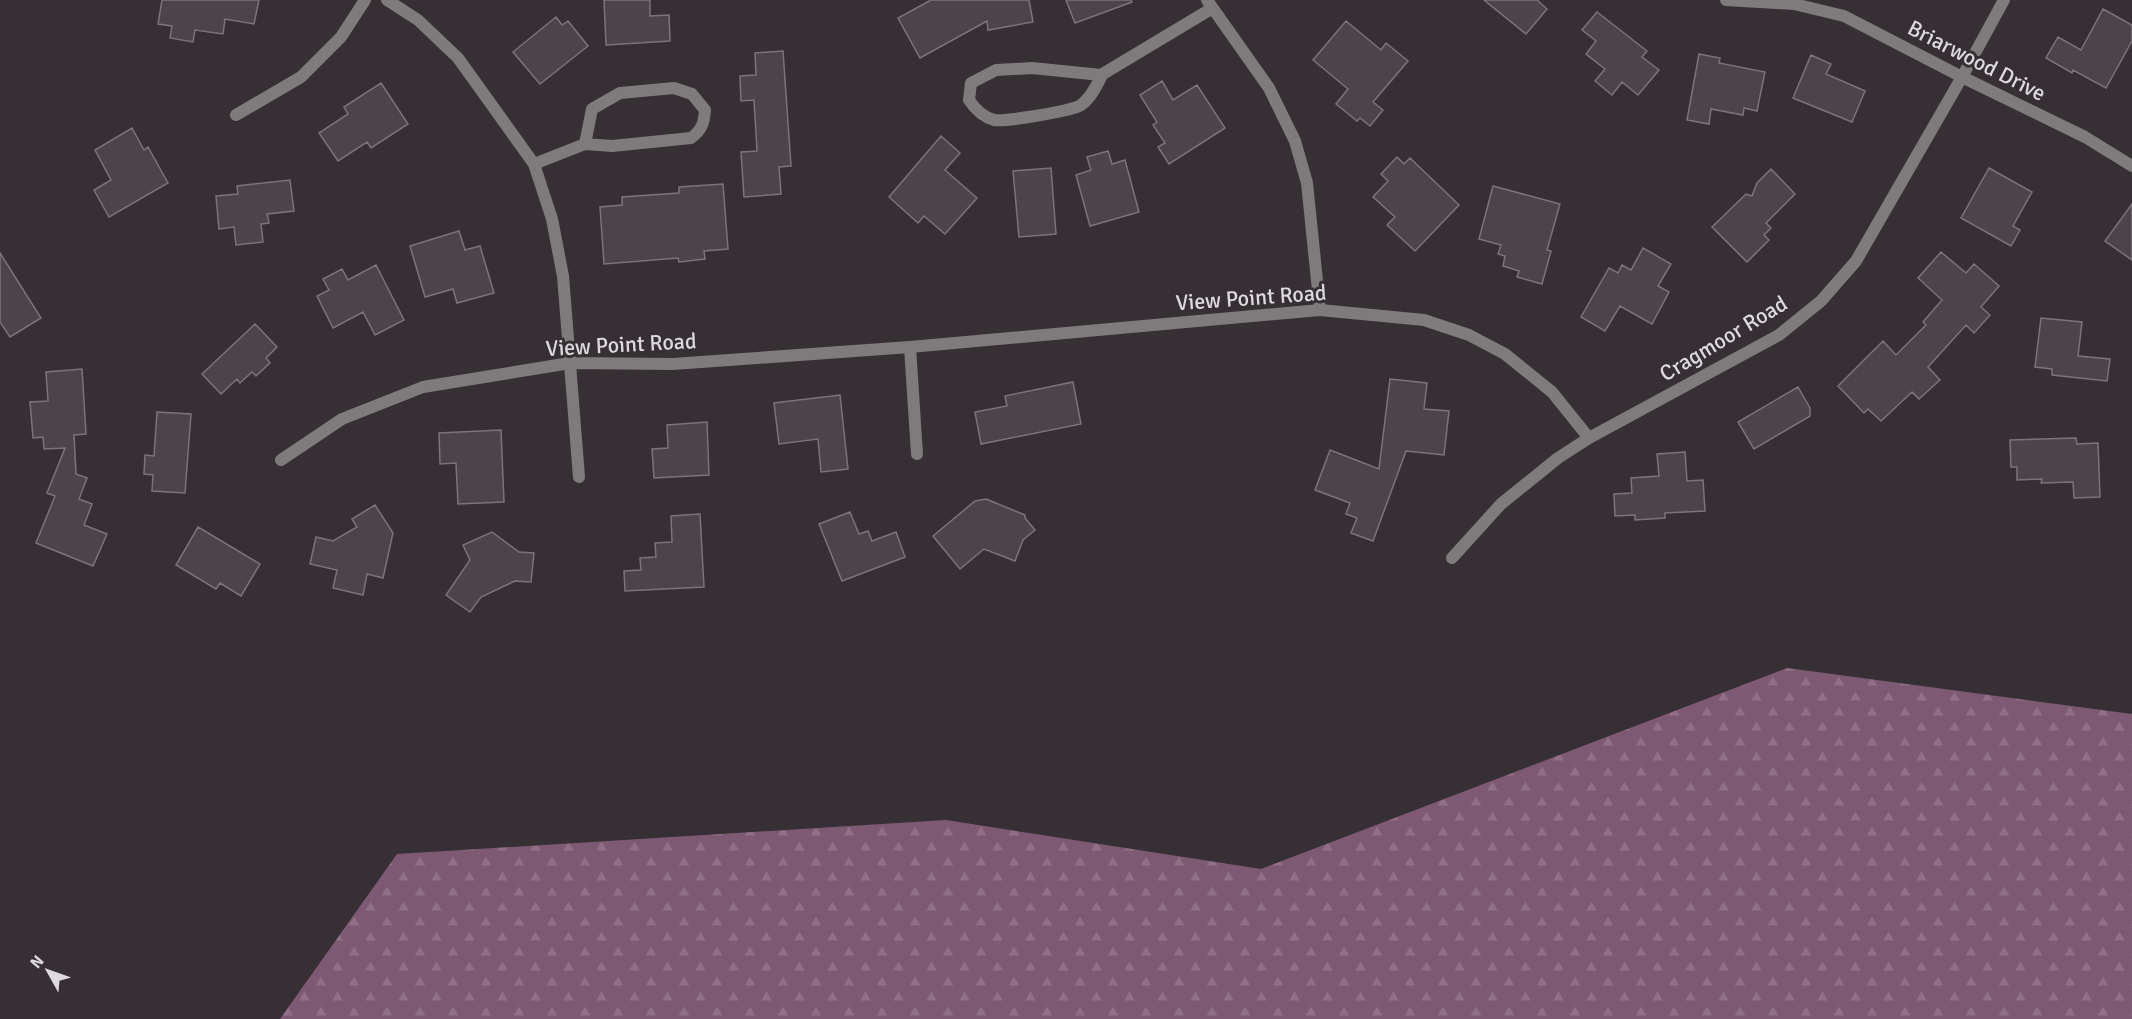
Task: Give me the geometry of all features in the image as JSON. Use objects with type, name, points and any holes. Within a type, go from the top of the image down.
[{"type":"street","points":[[236,115],[302,77],[341,37],[365,0]]},
{"type":"street","points":[[387,0],[418,20],[458,58],[534,164],[552,219],[563,276],[579,477]]},
{"type":"street","name":"Briarwood Drive","points":[[1726,0],[1794,4],[1844,16],[2085,137],[2132,166]]},
{"type":"street","name":"Cragmoor Road","points":[[1452,558],[1502,504],[1558,458],[1589,438],[1779,335],[1821,301],[1856,261],[2004,0]]},
{"type":"street","points":[[1101,75],[1032,68],[996,70],[971,83],[969,100],[975,110],[995,120],[1066,111],[1081,105],[1096,89],[1101,75],[1209,4],[1269,88],[1295,141],[1307,183],[1320,310]]},
{"type":"street","points":[[534,164],[585,144],[612,146],[691,138],[699,132],[704,123],[705,110],[692,94],[674,88],[620,93],[592,109],[585,144]]},
{"type":"street","name":"View Point Road","points":[[280,460],[342,419],[423,387],[570,363],[673,364],[910,347],[1320,310],[1424,320],[1469,335],[1505,354],[1551,392],[1589,438]]},
{"type":"street","points":[[910,347],[917,454]]},
{"type":"green space","points":[[1787,668],[2132,714],[2132,1019],[280,1019],[397,854],[946,820],[1261,869]]},
{"type":"building","points":[[162,0],[259,0],[254,24],[225,19],[223,34],[195,30],[193,42],[170,38],[172,26],[158,24]]},
{"type":"building","points":[[604,0],[650,0],[650,16],[669,15],[670,41],[606,45]]},
{"type":"building","points":[[931,0],[1029,0],[1033,22],[988,30],[987,21],[920,58],[898,18]]},
{"type":"building","points":[[1066,0],[1131,0],[1132,2],[1075,23]]},
{"type":"building","points":[[1484,0],[1537,0],[1547,9],[1526,34]]},
{"type":"building","points":[[2103,9],[2132,25],[2132,41],[2106,88],[2046,58],[2058,37],[2081,50]]},
{"type":"building","points":[[1597,12],[1647,51],[1642,57],[1659,70],[1638,95],[1622,82],[1612,95],[1595,81],[1605,69],[1586,54],[1596,41],[1582,30]]},
{"type":"building","points":[[556,17],[562,25],[568,21],[588,46],[540,84],[513,52]]},
{"type":"building","points":[[1346,21],[1381,50],[1386,43],[1408,61],[1373,102],[1383,110],[1370,126],[1360,118],[1357,121],[1336,104],[1348,89],[1313,60]]},
{"type":"building","points":[[783,51],[791,166],[779,167],[781,194],[744,197],[741,152],[757,151],[754,100],[741,101],[740,76],[756,75],[755,53]]},
{"type":"building","points":[[1699,54],[1720,58],[1719,63],[1765,72],[1757,111],[1744,108],[1743,115],[1711,109],[1709,124],[1687,120]]},
{"type":"building","points":[[1811,55],[1831,64],[1826,74],[1865,91],[1852,122],[1793,98]]},
{"type":"building","points":[[1162,81],[1173,100],[1197,85],[1225,128],[1169,164],[1158,147],[1165,143],[1153,125],[1157,122],[1140,95]]},
{"type":"building","points":[[381,83],[408,124],[371,148],[367,142],[338,161],[319,133],[348,114],[344,107]]},
{"type":"building","points":[[132,128],[144,150],[148,147],[168,183],[109,217],[94,190],[111,180],[95,150]]},
{"type":"building","points":[[941,136],[960,153],[945,170],[977,198],[945,234],[924,216],[918,223],[889,197]]},
{"type":"building","points":[[1108,151],[1112,164],[1125,160],[1139,212],[1090,226],[1076,175],[1091,170],[1087,157]]},
{"type":"building","points":[[1397,157],[1404,164],[1410,158],[1459,205],[1415,251],[1387,225],[1395,217],[1373,197],[1388,181],[1381,174]]},
{"type":"building","points":[[1051,168],[1056,234],[1019,237],[1013,171]]},
{"type":"building","points":[[1989,168],[2032,192],[2013,226],[2020,230],[2011,246],[1961,218]]},
{"type":"building","points":[[1771,169],[1795,194],[1766,223],[1771,228],[1764,235],[1769,240],[1747,262],[1712,227],[1746,194],[1752,196],[1757,183]]},
{"type":"building","points":[[290,180],[294,211],[267,214],[269,223],[261,224],[263,242],[236,245],[234,227],[219,229],[216,196],[238,194],[237,186]]},
{"type":"building","points":[[723,184],[728,249],[704,251],[705,259],[679,262],[678,258],[604,264],[600,207],[622,205],[622,197],[679,193],[679,187]]},
{"type":"building","points":[[1493,186],[1560,204],[1547,250],[1551,251],[1542,284],[1517,277],[1519,271],[1503,266],[1505,256],[1498,254],[1501,245],[1479,239]]},
{"type":"building","points":[[2132,204],[2132,260],[2105,241]]},
{"type":"building","points":[[459,231],[465,250],[480,246],[494,293],[457,303],[453,289],[425,297],[410,246]]},
{"type":"building","points":[[1643,248],[1671,264],[1658,286],[1669,292],[1652,324],[1620,306],[1605,331],[1581,317],[1609,268],[1618,273],[1622,265],[1631,270]]},
{"type":"building","points":[[1941,252],[1966,273],[1974,264],[1999,286],[1981,307],[1990,315],[1974,333],[1966,325],[1928,367],[1940,380],[1919,399],[1912,392],[1881,421],[1868,409],[1864,413],[1838,386],[1883,341],[1896,355],[1926,325],[1923,322],[1942,300],[1918,278]]},
{"type":"building","points":[[0,253],[41,318],[10,337],[0,322]]},
{"type":"building","points":[[376,265],[404,320],[375,335],[363,312],[333,328],[317,296],[329,290],[323,279],[342,269],[348,280]]},
{"type":"building","points":[[2041,318],[2082,322],[2078,356],[2110,359],[2107,381],[2052,375],[2052,369],[2035,367]]},
{"type":"building","points":[[255,324],[277,347],[266,358],[270,363],[256,376],[252,372],[240,383],[237,379],[221,394],[202,374]]},
{"type":"building","points":[[82,369],[86,434],[74,435],[76,474],[87,478],[79,499],[92,504],[84,525],[107,534],[93,566],[36,543],[55,496],[47,493],[65,448],[44,449],[43,437],[33,438],[30,402],[48,401],[46,372]]},
{"type":"building","points":[[1390,379],[1427,383],[1424,409],[1449,411],[1444,455],[1406,451],[1373,541],[1351,533],[1357,518],[1346,514],[1350,503],[1315,490],[1330,450],[1379,469]]},
{"type":"building","points":[[1073,382],[1081,424],[981,444],[975,412],[1007,406],[1005,396]]},
{"type":"building","points":[[1798,387],[1810,408],[1810,416],[1754,449],[1738,422]]},
{"type":"building","points":[[840,395],[848,469],[821,472],[818,439],[779,444],[774,403]]},
{"type":"building","points":[[157,412],[191,414],[185,493],[152,491],[153,475],[144,474],[145,455],[154,456]]},
{"type":"building","points":[[707,422],[709,475],[654,478],[652,449],[668,448],[667,425]]},
{"type":"building","points":[[501,430],[504,502],[458,504],[456,463],[440,464],[439,433]]},
{"type":"building","points":[[2076,438],[2077,444],[2098,443],[2100,497],[2074,498],[2073,482],[2041,483],[2042,479],[2017,480],[2017,467],[2011,467],[2010,440]]},
{"type":"building","points":[[1685,452],[1687,481],[1703,480],[1705,511],[1665,513],[1665,518],[1635,520],[1635,515],[1615,516],[1614,494],[1632,493],[1631,478],[1659,476],[1657,454]]},
{"type":"building","points":[[986,499],[1025,515],[1035,530],[1023,540],[1015,561],[984,549],[960,569],[933,536],[975,501]]},
{"type":"building","points":[[375,505],[393,533],[383,578],[367,574],[363,595],[333,588],[337,570],[310,564],[316,537],[333,541],[357,527],[352,519]]},
{"type":"building","points":[[850,512],[859,534],[868,531],[872,541],[896,532],[905,557],[842,581],[819,524]]},
{"type":"building","points":[[700,514],[704,587],[625,591],[624,571],[641,570],[640,558],[656,557],[655,543],[672,542],[671,516]]},
{"type":"building","points":[[198,527],[260,564],[241,596],[220,583],[216,589],[176,565]]},
{"type":"building","points":[[492,532],[519,552],[534,553],[531,582],[515,581],[481,597],[470,612],[446,595],[470,560],[463,545]]}]
